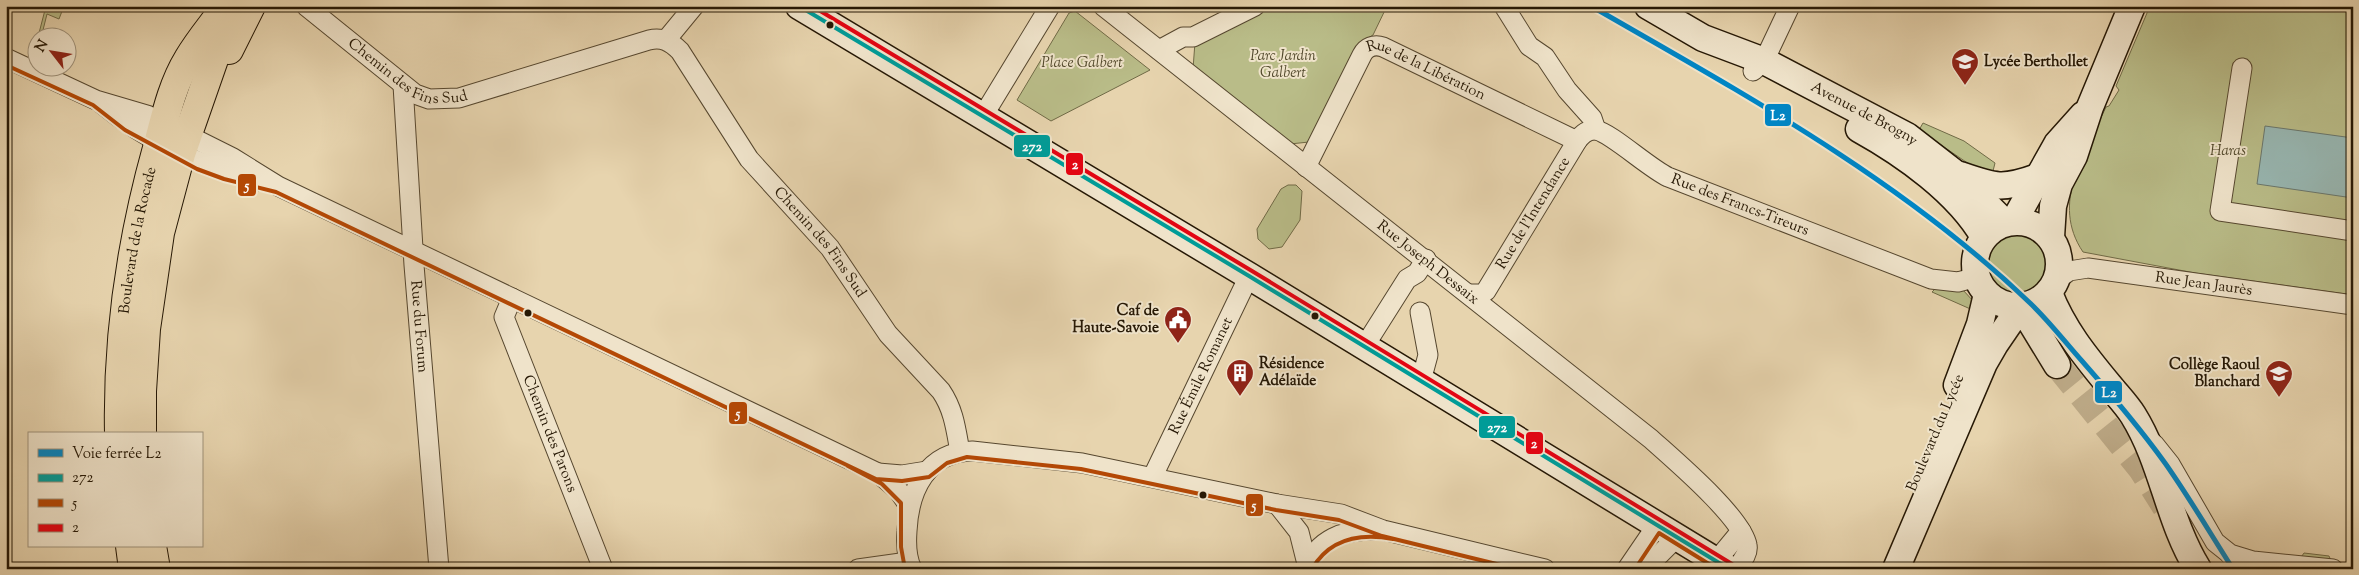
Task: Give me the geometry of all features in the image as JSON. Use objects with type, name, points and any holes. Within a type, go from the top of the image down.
[{"type":"main road","points":[[188,59],[184,52],[184,46],[202,6]]},
{"type":"main road","name":"Boulevard de la Rocade","points":[[142,432],[143,363],[150,290],[188,59],[226,6]]},
{"type":"main road","name":"Boulevard de la Rocade","points":[[120,432],[120,374],[127,292],[145,193],[177,135],[234,6]]},
{"type":"main road","points":[[177,135],[252,6]]},
{"type":"main road","name":"Avenue de Brogny","points":[[1648,6],[1703,38],[1758,66],[1908,136],[1956,174],[2001,227]]},
{"type":"main road","points":[[2051,237],[2053,206],[2058,184],[2074,156],[2090,107],[2132,6]]},
{"type":"main road","points":[[803,7],[1727,566]]},
{"type":"main road","name":"Avenue de Brogny","points":[[1758,66],[1918,167],[1964,208],[2001,227]]},
{"type":"main road","points":[[2001,227],[2028,222],[2041,228],[2051,237],[2058,251],[2060,266],[2053,287],[2036,302],[2021,306],[2003,304],[1982,286],[1976,257],[2038,177],[2058,144],[2090,107]]},
{"type":"main road","points":[[1956,174],[2002,187],[2012,186],[2038,177]]},
{"type":"main road","name":"Boulevard du Lycée","points":[[1876,569],[1952,398],[1980,324],[1982,286]]},
{"type":"main road","points":[[2053,287],[2066,330],[2137,422],[2158,465],[2174,518],[2189,554],[2198,569]]},
{"type":"main road","points":[[1972,392],[1998,355],[2009,345],[2026,343],[2052,357],[2021,306]]},
{"type":"main road","name":"Boulevard du Lycée","points":[[1896,569],[1989,352],[2021,306]]},
{"type":"main road","points":[[130,548],[133,569]]},
{"type":"main road","points":[[152,548],[156,569]]},
{"type":"street","name":"Chemin des Fins Sud","points":[[306,6],[403,86],[415,94],[429,98],[458,98],[647,40],[666,40],[680,51],[749,159],[830,248],[888,334],[948,401],[955,420],[960,452]]},
{"type":"street","points":[[666,40],[694,6]]},
{"type":"street","points":[[983,116],[1050,6]]},
{"type":"street","name":"Rue Joseph Dessaix","points":[[1103,6],[1306,167],[1421,266],[1470,294],[1651,438],[1726,510],[1740,531],[1727,566]]},
{"type":"street","points":[[1184,37],[1188,29],[1230,6]]},
{"type":"street","points":[[1158,50],[1184,37],[1192,37],[1256,6]]},
{"type":"street","name":"Rue des Francs-Tireurs","points":[[1504,6],[1529,46],[1544,57],[1567,90],[1592,118],[1596,130],[1604,133],[1659,173],[1931,279],[1982,286]]},
{"type":"street","points":[[1758,66],[1790,6]]},
{"type":"street","name":"Rue de la Libération","points":[[1306,167],[1362,55],[1367,48],[1374,45],[1383,47],[1577,141]]},
{"type":"street","points":[[6,58],[96,100],[132,110],[177,135],[226,173],[278,186],[878,473],[898,490],[909,506]]},
{"type":"street","points":[[2242,68],[2220,210],[2353,231]]},
{"type":"street","name":"Rue du Forum","points":[[403,86],[413,251],[439,569]]},
{"type":"street","name":"Rue de l'Intendance","points":[[1470,294],[1482,294],[1486,291],[1577,141],[1586,132],[1596,130]]},
{"type":"street","points":[[1369,350],[1407,279],[1421,266]]},
{"type":"street","name":"Rue Jean Jaurès","points":[[2053,287],[2069,271],[2088,268],[2353,305]]},
{"type":"street","name":"Rue Émile Romanet","points":[[1153,476],[1249,276]]},
{"type":"street","name":"Chemin des Parons","points":[[512,298],[504,317],[603,569]]},
{"type":"street","points":[[1420,312],[1428,356],[1420,381]]},
{"type":"street","points":[[2137,422],[2170,464],[2215,542],[2230,554],[2253,561],[2333,569]]},
{"type":"street","points":[[858,569],[910,565],[907,547],[909,506],[926,471],[944,456],[972,451],[1082,463],[1153,476],[1277,504],[1341,514],[1383,530],[1545,569]]},
{"type":"street","points":[[878,473],[902,475],[926,471]]},
{"type":"street","points":[[1277,504],[1299,532],[1306,566]]},
{"type":"street","points":[[1306,566],[1320,546],[1340,534],[1354,530],[1383,530]]},
{"type":"street","points":[[1627,569],[1667,531]]},
{"type":"street","points":[[1645,569],[1667,531]]},
{"type":"green space","points":[[46,6],[64,6],[59,19],[47,14],[44,28],[40,28]]},
{"type":"green space","name":"Parc Jardin Galbert","points":[[1267,6],[1387,6],[1373,35],[1358,44],[1309,142],[1290,144],[1193,69],[1195,42]]},
{"type":"green space","name":"Haras","points":[[2150,6],[2353,6],[2353,295],[2195,273],[2083,252],[2074,234],[2070,215],[2070,197],[2074,178],[2106,107],[2109,106],[2119,90],[2116,86]]},
{"type":"green space","name":"Place Galbert","points":[[1075,11],[1150,70],[1051,121],[1017,100],[1069,13]]},
{"type":"green space","points":[[1923,123],[1964,141],[1995,163],[1991,179],[1919,130]]},
{"type":"green space","points":[[1288,185],[1296,185],[1302,191],[1300,220],[1282,247],[1269,249],[1258,239],[1257,229],[1281,189]]},
{"type":"green space","points":[[2019,234],[2032,237],[2042,244],[2049,254],[2052,267],[2049,280],[2042,290],[2032,297],[2019,300],[2006,297],[1996,290],[1989,280],[1986,267],[1989,254],[1996,244],[2006,237]]},
{"type":"green space","points":[[1937,287],[1962,289],[1975,303],[1975,311],[1932,292]]},
{"type":"green space","points":[[2304,553],[2329,556],[2332,563],[2299,560]]},
{"type":"water","points":[[2265,126],[2353,138],[2353,198],[2257,184]]},
{"type":"tunnel","points":[[2057,365],[2141,469],[2165,507]]},
{"type":"rail line","name":"L2","points":[[1591,6],[1706,72],[1820,141],[1929,217],[1981,259],[2044,317],[2125,411],[2174,476],[2233,569]]},
{"type":"transit line","name":"272","points":[[799,6],[1249,276],[1729,569]]},
{"type":"transit line","name":"2","points":[[812,6],[1252,271],[1732,564]]},
{"type":"transit line","name":"5","points":[[6,65],[93,105],[125,130],[197,169],[224,179],[276,192],[876,479],[902,481],[929,477],[947,463],[967,457],[1081,469],[1276,510],[1339,520],[1382,536],[1517,569]]},
{"type":"transit line","name":"5","points":[[848,466],[882,484],[901,503],[901,547],[905,569]]},
{"type":"transit line","name":"5","points":[[1635,569],[1659,533],[1717,569]]},
{"type":"transit line","name":"5","points":[[1312,569],[1328,550],[1347,540],[1369,537],[1393,539]]},
{"type":"place","name":"Lycée Berthollet","points":[[1965,86]]},
{"type":"place","name":"Caf de Haute-Savoie","points":[[1178,344]]},
{"type":"place","name":"Résidence Adélaïde","points":[[1240,397]]},
{"type":"place","name":"Collège Raoul Blanchard","points":[[2279,398]]}]
